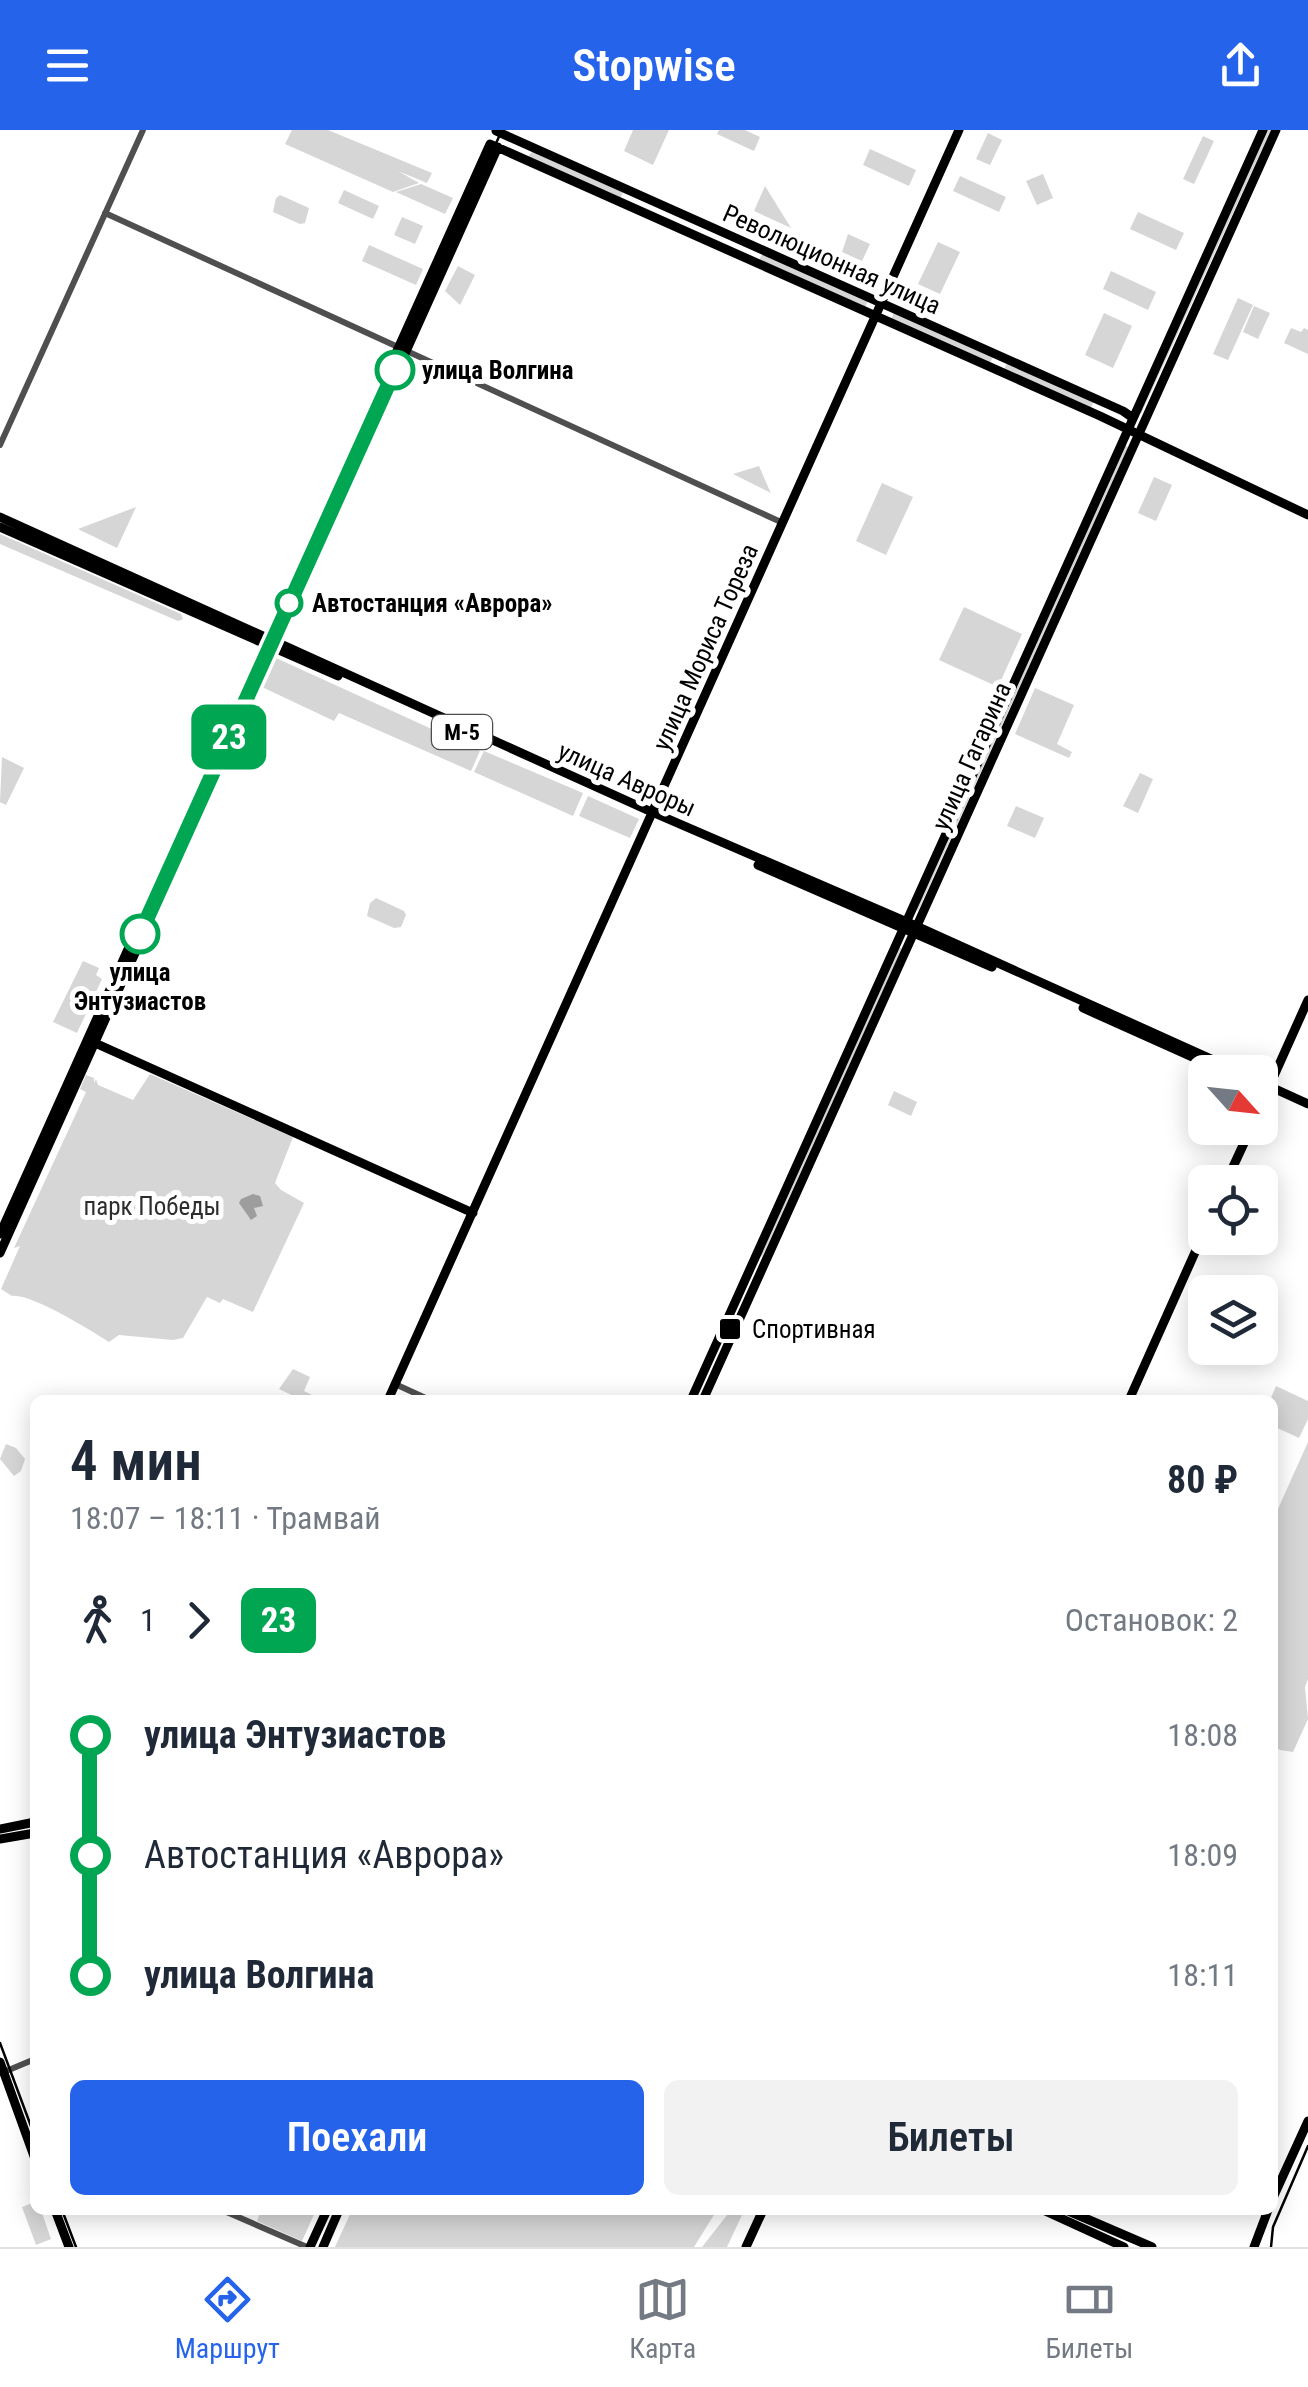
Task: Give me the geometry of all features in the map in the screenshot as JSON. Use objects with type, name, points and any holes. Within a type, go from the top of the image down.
[{"type":"main road","name":"улица Мориса Тореза","points":[[390,1395],[960,130]]},
{"type":"main road","name":"улица Гагарина","points":[[706,1395],[1127,429],[1262,130]]},
{"type":"main road","name":"улица Гагарина","points":[[694,1395],[1276,130]]},
{"type":"main road","name":"Революционная улица","points":[[501,131],[1133,416]]},
{"type":"main road","name":"Революционная улица","points":[[494,146],[997,370],[1308,515]]},
{"type":"main road","points":[[0,1234],[494,146]]},
{"type":"main road","points":[[529,161],[526,153],[534,148]]},
{"type":"main road","points":[[997,370],[1002,357]]},
{"type":"main road","points":[[1133,416],[1138,436]]},
{"type":"main road","name":"улица Авроры","points":[[0,517],[652,815],[1201,1055]]},
{"type":"main road","name":"улица Авроры","points":[[0,526],[270,642]]},
{"type":"main road","points":[[0,1253],[270,642]]},
{"type":"main road","name":"улица Авроры","points":[[910,928],[1189,1055]]},
{"type":"main road","points":[[1278,1059],[1308,1000]]},
{"type":"main road","points":[[94,1044],[473,1212]]},
{"type":"main road","points":[[1278,1093],[1308,1107]]},
{"type":"main road","points":[[1130,1395],[1194,1255]]},
{"type":"main road","points":[[747,1276],[758,1280]]},
{"type":"main road","points":[[0,1829],[30,1826]]},
{"type":"main road","points":[[0,1839],[30,1828]]},
{"type":"main road","points":[[1,2069],[30,2145]]},
{"type":"main road","points":[[1278,2187],[1308,2121]]},
{"type":"main road","points":[[57,2215],[69,2247]]},
{"type":"main road","points":[[309,2247],[325,2215]]},
{"type":"main road","points":[[322,2247],[337,2215]]},
{"type":"main road","points":[[746,2247],[760,2215]]},
{"type":"main road","points":[[1059,2215],[1152,2247]]},
{"type":"main road","points":[[1072,2215],[1124,2247]]},
{"type":"main road","points":[[1250,2247],[1266,2215]]},
{"type":"street","points":[[0,445],[143,130]]},
{"type":"street","points":[[494,146],[501,131]]},
{"type":"street","points":[[105,213],[782,524]]},
{"type":"street","points":[[395,1384],[419,1395]]},
{"type":"street","points":[[1,2069],[30,2060]]},
{"type":"street","points":[[234,2215],[309,2247]]},
{"type":"green space","points":[[292,130],[328,130],[432,173],[427,183],[398,171],[419,183],[393,192],[285,144]]},
{"type":"green space","points":[[633,130],[669,130],[653,165],[624,151]]},
{"type":"green space","points":[[719,130],[745,130],[760,137],[754,151],[717,134]]},
{"type":"green space","points":[[1266,130],[1271,130],[1141,414],[1140,412]]},
{"type":"green space","points":[[988,133],[1002,140],[990,165],[976,159]]},
{"type":"green space","points":[[1203,136],[1214,141],[1194,184],[1183,179]]},
{"type":"green space","points":[[870,149],[916,170],[909,186],[863,165]]},
{"type":"green space","points":[[533,151],[623,192],[620,200],[530,160]]},
{"type":"green space","points":[[1043,174],[1053,198],[1037,205],[1026,181]]},
{"type":"green space","points":[[960,176],[1006,197],[999,212],[953,191]]},
{"type":"green space","points":[[421,184],[453,198],[445,214],[396,192]]},
{"type":"green space","points":[[765,186],[791,228],[754,211]]},
{"type":"green space","points":[[344,190],[379,206],[373,219],[338,203]]},
{"type":"green space","points":[[280,195],[309,208],[305,223],[273,212]]},
{"type":"green space","points":[[1138,212],[1184,233],[1176,250],[1130,229]]},
{"type":"green space","points":[[402,217],[423,226],[415,244],[394,235]]},
{"type":"green space","points":[[848,234],[870,244],[862,261],[842,252]]},
{"type":"green space","points":[[938,242],[960,252],[940,294],[918,284]]},
{"type":"green space","points":[[369,245],[423,269],[416,285],[362,261]]},
{"type":"green space","points":[[762,254],[868,301],[864,310],[758,262]]},
{"type":"green space","points":[[458,266],[475,275],[460,305],[445,291]]},
{"type":"green space","points":[[1111,271],[1156,292],[1148,310],[1103,289]]},
{"type":"green space","points":[[1238,298],[1253,305],[1228,360],[1213,354]]},
{"type":"green space","points":[[1254,306],[1270,313],[1258,339],[1243,332]]},
{"type":"green space","points":[[894,312],[993,357],[989,365],[890,322]]},
{"type":"green space","points":[[1104,313],[1132,326],[1113,368],[1085,355]]},
{"type":"green space","points":[[1291,328],[1308,330],[1308,354],[1284,343]]},
{"type":"green space","points":[[1007,363],[1094,401],[1090,410],[1003,371]]},
{"type":"green space","points":[[1125,445],[1128,447],[918,911],[916,909]]},
{"type":"green space","points":[[759,466],[769,489],[771,493],[733,474]]},
{"type":"green space","points":[[1154,477],[1172,485],[1156,521],[1138,513]]},
{"type":"green space","points":[[882,483],[913,497],[886,555],[856,541]]},
{"type":"green space","points":[[136,507],[117,548],[78,529]]},
{"type":"green space","points":[[0,534],[181,614],[183,619],[178,621],[0,544]]},
{"type":"green space","points":[[964,607],[1022,634],[998,687],[939,660]]},
{"type":"green space","points":[[276,658],[480,751],[471,771],[339,713],[334,721],[262,687]]},
{"type":"green space","points":[[1035,688],[1074,705],[1057,744],[1072,752],[1069,758],[1015,734]]},
{"type":"green space","points":[[484,751],[583,793],[573,816],[474,772]]},
{"type":"green space","points":[[2,757],[24,768],[6,805],[0,802]]},
{"type":"green space","points":[[1140,773],[1153,779],[1138,813],[1123,806]]},
{"type":"green space","points":[[588,796],[639,819],[630,838],[579,816]]},
{"type":"green space","points":[[1016,806],[1044,818],[1035,838],[1007,826]]},
{"type":"green space","points":[[376,898],[404,911],[401,927],[394,928],[367,916],[370,903]]},
{"type":"green space","points":[[899,947],[902,949],[762,1257],[761,1255]]},
{"type":"green space","points":[[83,961],[99,968],[96,975],[102,979],[77,1033],[53,1022]]},
{"type":"green space","name":"парк Победы","points":[[150,1074],[293,1137],[275,1183],[304,1203],[253,1312],[223,1299],[220,1303],[207,1297],[183,1338],[119,1335],[109,1342],[46,1306],[1,1289],[20,1246],[14,1248],[86,1092],[80,1089],[86,1075],[94,1078],[94,1083],[96,1079],[98,1085],[133,1100]]},
{"type":"green space","points":[[894,1091],[917,1102],[911,1116],[888,1105]]},
{"type":"green space","points":[[293,1369],[310,1377],[304,1391],[312,1395],[292,1395],[279,1389]]},
{"type":"green space","points":[[1276,1386],[1308,1401],[1308,1419],[1299,1438],[1278,1428],[1278,1395],[1272,1395]]},
{"type":"green space","points":[[1308,1442],[1308,1719],[1293,1752],[1278,1749],[1278,1509]]},
{"type":"green space","points":[[6,1444],[16,1448],[25,1459],[21,1471],[14,1476],[0,1459]]},
{"type":"green space","points":[[30,2204],[30,2215],[43,2215],[51,2239],[36,2245],[22,2207]]},
{"type":"green space","points":[[259,2215],[314,2215],[302,2241],[257,2221]]},
{"type":"green space","points":[[350,2215],[714,2215],[694,2247],[335,2247]]},
{"type":"green space","points":[[727,2215],[742,2215],[727,2247],[702,2247]]},
{"type":"shaded area","points":[[253,1194],[260,1196],[263,1206],[254,1208],[257,1216],[251,1220],[239,1203]]},
{"type":"tram line","points":[[0,1246],[502,130]]},
{"type":"tram line","name":"23","points":[[140,934],[395,370]]},
{"type":"tram line","points":[[0,2043],[30,2124]]},
{"type":"tram line","points":[[1271,2247],[1273,2227],[1308,2146]]},
{"type":"tram line","points":[[64,2215],[76,2247]]},
{"type":"place","name":"улица Волгина","points":[[395,370]]},
{"type":"place","name":"Автостанция «Аврора»","points":[[289,603]]},
{"type":"place","name":"улица Энтузиастов","points":[[140,934]]},
{"type":"place","name":"Спортивная","points":[[730,1329]]}]
